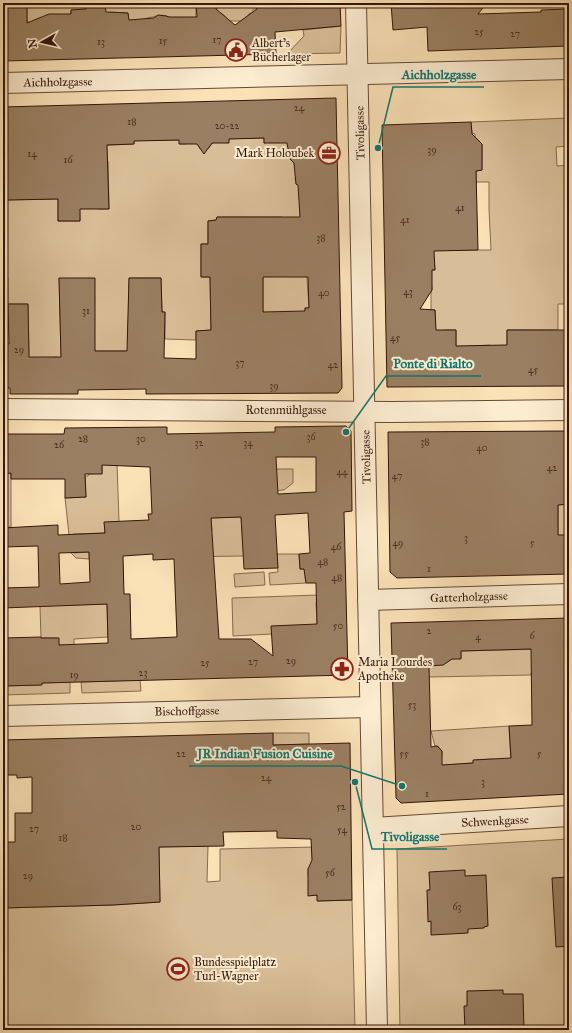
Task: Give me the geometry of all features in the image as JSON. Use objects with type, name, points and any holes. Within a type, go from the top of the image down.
[{"type":"street","name":"Tivoligasse","points":[[356,3],[377,1030]]},
{"type":"street","name":"Aichholzgasse","points":[[3,83],[569,69]]},
{"type":"street","name":"Rotenmühlgasse","points":[[3,409],[392,412],[569,410]]},
{"type":"street","name":"Gatterholzgasse","points":[[368,600],[569,594]]},
{"type":"street","name":"Bischoffgasse","points":[[3,716],[370,707]]},
{"type":"street","name":"Schwenkgasse","points":[[373,828],[569,816]]},
{"type":"shaded area","points":[[27,3],[196,3],[196,21],[161,15],[147,18],[148,23],[129,23],[128,13],[110,12],[109,14],[86,9],[71,10],[71,14],[31,24],[27,21]]},
{"type":"shaded area","points":[[216,3],[257,3],[257,9],[253,9],[253,13],[250,13],[247,16],[247,21],[225,21],[225,16],[221,13],[217,13]]},
{"type":"shaded area","points":[[341,26],[340,53],[287,54],[304,36],[303,30]]},
{"type":"shaded area","points":[[569,118],[569,146],[556,147],[557,166],[569,165],[569,304],[558,304],[558,330],[507,330],[507,349],[491,349],[490,345],[473,346],[472,350],[457,350],[457,354],[437,354],[437,350],[431,350],[431,354],[421,354],[420,351],[423,350],[423,340],[420,340],[420,330],[431,329],[431,321],[435,320],[435,310],[431,310],[432,289],[430,270],[435,270],[434,259],[430,259],[430,250],[491,250],[489,182],[476,182],[476,171],[482,170],[482,144],[475,137],[475,134],[472,133],[471,122]],"holes":[[[444,330],[456,330],[456,346],[444,346]]]},
{"type":"shaded area","points":[[293,137],[293,149],[289,153],[290,159],[294,163],[298,178],[295,178],[296,184],[299,185],[300,216],[303,217],[309,308],[305,308],[305,319],[263,312],[263,277],[282,217],[217,217],[216,220],[208,221],[208,244],[201,244],[201,277],[210,277],[211,330],[196,331],[196,340],[165,339],[165,312],[162,312],[161,278],[129,278],[128,342],[131,351],[95,351],[59,278],[61,356],[77,356],[58,360],[57,357],[28,360],[28,304],[8,304],[8,278],[3,278],[3,182],[6,182],[7,200],[58,199],[58,221],[80,221],[78,155],[86,146],[134,144],[134,140],[179,140],[180,144],[185,144],[197,140],[200,149],[208,149],[212,144],[212,139],[264,138],[264,143]],"holes":[[[99,161],[108,161],[109,209],[98,209]]]},
{"type":"shaded area","points":[[102,462],[117,462],[119,522],[105,523],[105,533],[73,534],[74,553],[89,552],[89,559],[76,558],[71,553],[65,498],[86,497],[85,476],[88,476],[89,474],[102,473]]},
{"type":"shaded area","points":[[223,469],[293,469],[293,483],[284,490],[246,493]]},
{"type":"shaded area","points":[[11,473],[11,527],[3,528],[3,474]]},
{"type":"shaded area","points":[[569,504],[569,535],[558,538],[558,505]]},
{"type":"shaded area","points":[[241,517],[244,556],[174,557],[171,533],[212,531],[211,518]]},
{"type":"shaded area","points":[[277,554],[299,554],[300,569],[308,569],[305,577],[306,583],[270,585],[269,573],[278,572]]},
{"type":"shaded area","points":[[264,572],[265,585],[235,587],[234,574]]},
{"type":"shaded area","points":[[319,595],[316,603],[318,642],[272,634],[233,636],[232,598]]},
{"type":"shaded area","points":[[107,604],[108,637],[74,639],[74,648],[64,649],[64,645],[59,645],[58,638],[41,638],[40,606]]},
{"type":"shaded area","points":[[543,649],[569,673],[428,676],[427,662],[443,665],[452,659],[461,658],[461,651]]},
{"type":"shaded area","points":[[140,680],[141,691],[82,693],[81,682]]},
{"type":"shaded area","points":[[70,682],[70,693],[3,695],[3,686],[41,685],[42,683]]},
{"type":"shaded area","points":[[509,726],[511,761],[491,759],[474,760],[473,763],[432,766],[442,755],[442,751],[438,746],[435,746],[431,731]]},
{"type":"shaded area","points":[[273,733],[309,733],[309,744],[273,745]]},
{"type":"shaded area","points":[[569,839],[569,1030],[400,1030],[397,849]]},
{"type":"shaded area","name":"Bundesspielplatz Turl-Wagner","points":[[208,846],[207,882],[220,881],[220,849],[316,847],[317,860],[308,869],[308,875],[310,878],[309,895],[317,895],[318,901],[352,900],[355,1030],[3,1030],[3,908],[113,905],[160,902],[159,847]]},
{"type":"building","points":[[3,3],[27,3],[27,23],[49,14],[71,14],[71,10],[86,9],[86,6],[105,6],[106,12],[128,13],[129,20],[154,18],[158,15],[169,17],[197,17],[196,3],[216,3],[216,9],[235,25],[257,9],[257,3],[340,3],[341,26],[275,32],[276,54],[3,61]]},
{"type":"building","points":[[391,3],[487,3],[478,14],[541,12],[541,10],[569,9],[569,46],[428,51],[427,27],[393,30]]},
{"type":"building","points":[[336,98],[342,388],[338,393],[146,394],[146,389],[78,390],[78,394],[10,394],[10,388],[3,388],[3,344],[9,344],[8,304],[28,304],[29,357],[61,357],[59,278],[95,278],[95,351],[127,351],[129,278],[161,278],[162,312],[165,312],[164,358],[196,359],[196,331],[211,330],[210,277],[201,277],[201,244],[208,244],[208,221],[216,220],[217,217],[300,217],[298,185],[296,184],[294,163],[290,159],[287,143],[264,143],[264,138],[229,139],[229,143],[212,143],[204,154],[197,144],[179,144],[179,140],[134,141],[134,144],[107,145],[109,209],[80,209],[80,221],[58,221],[58,199],[7,200],[6,182],[3,182],[3,107]],"holes":[[[263,277],[308,277],[309,308],[305,308],[305,311],[263,312]]]},
{"type":"building","points":[[471,122],[472,134],[482,144],[482,170],[476,171],[478,250],[434,251],[435,270],[432,270],[432,290],[420,309],[435,310],[436,330],[456,330],[456,346],[507,345],[507,330],[569,330],[569,386],[387,387],[382,125]]},
{"type":"building","points":[[346,426],[351,431],[352,511],[344,512],[348,675],[42,683],[42,685],[3,686],[3,638],[59,638],[59,645],[108,643],[107,604],[3,608],[3,588],[39,587],[38,546],[3,547],[3,528],[58,525],[58,535],[105,533],[104,522],[149,520],[148,514],[152,514],[150,467],[102,465],[102,474],[85,474],[86,497],[65,498],[65,479],[11,479],[11,473],[3,474],[3,434],[64,434],[65,428],[167,427],[167,434],[275,432],[275,427]],"holes":[[[276,457],[316,457],[316,492],[278,494]],[[308,513],[310,553],[299,554],[300,569],[304,569],[306,583],[316,583],[317,624],[271,626],[273,656],[251,639],[219,639],[211,518],[241,517],[244,569],[278,568],[275,515]],[[89,552],[90,582],[60,584],[59,553]],[[153,554],[153,560],[174,559],[177,637],[131,639],[130,594],[124,594],[123,556]]]},
{"type":"building","points":[[569,431],[569,504],[558,505],[558,535],[569,535],[569,574],[397,578],[390,572],[388,432]]},
{"type":"building","points":[[569,618],[569,794],[401,803],[396,798],[391,623]],"holes":[[[531,649],[532,725],[509,726],[511,758],[473,760],[473,763],[442,765],[442,751],[437,746],[431,747],[429,666],[443,665],[452,659],[461,659],[461,651]]]},
{"type":"building","points":[[273,733],[273,745],[350,743],[352,900],[317,901],[317,895],[308,896],[308,869],[312,860],[311,839],[277,838],[277,831],[223,832],[224,846],[159,847],[160,902],[4,908],[3,842],[15,842],[15,813],[32,813],[32,777],[17,778],[17,775],[3,775],[3,740]]},
{"type":"building","points":[[465,870],[465,876],[486,875],[488,926],[484,928],[468,929],[468,933],[431,935],[431,921],[428,922],[427,890],[430,890],[429,872]]},
{"type":"building","points":[[569,877],[569,946],[556,947],[552,878]]},
{"type":"building","points":[[503,990],[503,994],[523,994],[524,1030],[465,1030],[464,1006],[467,1006],[467,991]]},
{"type":"place","name":"Albert's Bücherlager","points":[[236,50]]},
{"type":"place","name":"Aichholzgasse","points":[[378,148]]},
{"type":"place","name":"Mark Holoubek","points":[[329,153]]},
{"type":"place","name":"Ponte di Rialto","points":[[346,432]]},
{"type":"place","name":"Maria Lourdes Apotheke","points":[[342,669]]},
{"type":"place","name":"Tivoligasse","points":[[355,782]]},
{"type":"place","name":"JR Indian Fusion Cuisine","points":[[402,786]]},
{"type":"place","name":"Bundesspielplatz Turl-Wagner","points":[[178,969]]}]
